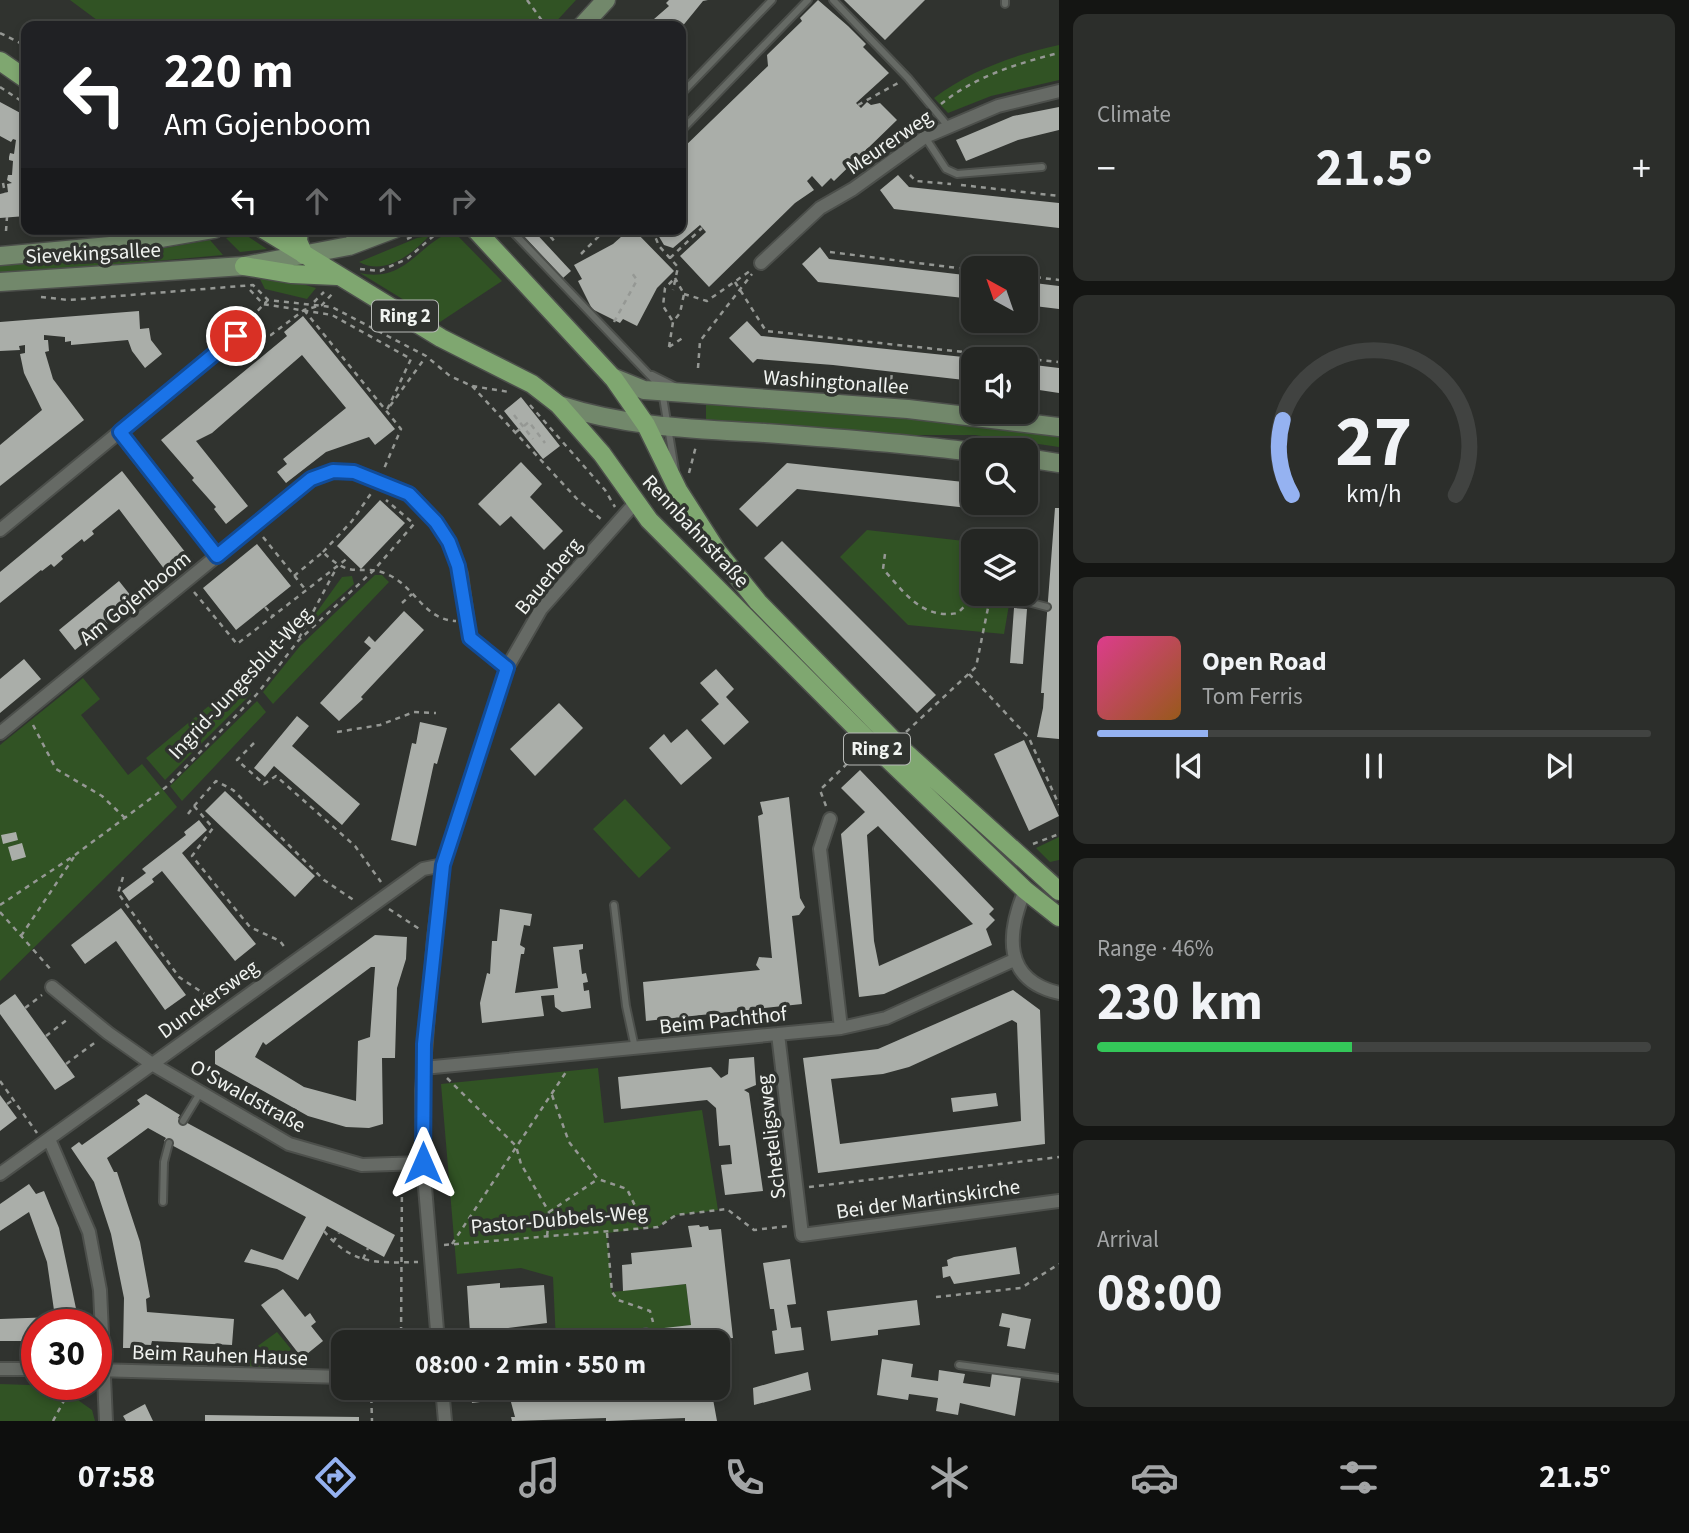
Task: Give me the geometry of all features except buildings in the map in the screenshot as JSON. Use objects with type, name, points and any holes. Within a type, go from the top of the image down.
[{"type":"main road","points":[[0,54],[21,61]]},
{"type":"main road","points":[[0,61],[21,76]]},
{"type":"main road","name":"Rennbahnstraße","points":[[273,235],[304,255],[332,287],[532,384],[559,405],[602,454],[635,503],[870,742],[1025,890],[1059,917]]},
{"type":"main road","points":[[298,235],[304,255]]},
{"type":"main road","name":"Rennbahnstraße","points":[[481,235],[613,378],[646,425],[717,551],[758,602],[906,752],[1059,891]]},
{"type":"main road","points":[[244,265],[292,274],[332,287]]},
{"type":"street","points":[[587,21],[606,0]]},
{"type":"street","name":"Meurerweg","points":[[761,263],[820,208],[853,190],[925,137],[947,125],[998,106],[1059,91]]},
{"type":"street","points":[[121,245],[135,235]]},
{"type":"street","name":"Sievekingsallee","points":[[0,256],[121,245],[179,235]]},
{"type":"street","name":"Sievekingsallee","points":[[0,282],[244,265],[362,243],[380,235]]},
{"type":"street","points":[[0,530],[236,336]]},
{"type":"street","name":"Washingtonallee","points":[[613,378],[632,387],[662,391],[888,407],[1059,427]]},
{"type":"street","points":[[559,405],[600,419],[669,428],[914,444],[961,450]]},
{"type":"street","points":[[120,432],[217,556]]},
{"type":"street","points":[[1038,460],[1059,463]]},
{"type":"street","name":"Am Gojenboom","points":[[0,733],[311,479],[333,471],[354,472],[376,486],[409,494],[436,522],[449,542],[461,574],[470,638],[507,668]]},
{"type":"street","name":"Bauerberg","points":[[437,1330],[423,1163],[424,1068],[434,938],[443,865],[507,668],[541,609],[635,503]]},
{"type":"street","points":[[830,819],[820,849],[841,1028]]},
{"type":"street","name":"Dunckersweg","points":[[0,1174],[220,1012],[423,869],[443,865]]},
{"type":"street","points":[[1025,890],[1011,937],[1014,960],[1031,978],[1059,993]]},
{"type":"street","name":"Beim Pachthof","points":[[424,1068],[841,1028],[886,1018],[1014,960]]},
{"type":"street","name":"O'Swaldstraße","points":[[52,987],[108,1033],[152,1063],[289,1144],[362,1165],[423,1163]]},
{"type":"street","name":"Scheteligsweg","points":[[778,1034],[802,1235]]},
{"type":"street","points":[[46,1141],[89,1232],[100,1290],[100,1309]]},
{"type":"street","name":"Bei der Martinskirche","points":[[802,1235],[1059,1201]]},
{"type":"street","points":[[0,1368],[21,1369]]},
{"type":"street","name":"Beim Rauhen Hause","points":[[112,1371],[331,1377]]},
{"type":"street","points":[[103,1400],[106,1421]]},
{"type":"street","points":[[443,1400],[445,1421]]},
{"type":"lane","points":[[686,89],[772,0]]},
{"type":"lane","points":[[686,126],[808,0]]},
{"type":"lane","points":[[833,0],[908,78],[947,125]]},
{"type":"lane","points":[[873,42],[879,36]]},
{"type":"lane","points":[[925,137],[946,169],[957,174],[1042,167]]},
{"type":"lane","points":[[516,235],[662,391],[682,485]]},
{"type":"lane","points":[[647,373],[691,394]]},
{"type":"lane","points":[[1038,605],[1047,607]]},
{"type":"lane","points":[[614,905],[626,1006],[635,1048]]},
{"type":"lane","points":[[183,1121],[200,1093]]},
{"type":"lane","points":[[163,1202],[164,1162],[169,1143]]},
{"type":"lane","points":[[959,1365],[1059,1378]]},
{"type":"path","points":[[527,0],[542,21]]},
{"type":"path","points":[[0,33],[21,44]]},
{"type":"path","points":[[936,109],[954,94],[992,75],[1059,53]]},
{"type":"path","points":[[858,105],[908,78]]},
{"type":"path","points":[[0,87],[21,101]]},
{"type":"path","points":[[910,175],[916,181],[1059,195]]},
{"type":"path","points":[[3,183],[5,193]]},
{"type":"path","points":[[6,231],[7,217]]},
{"type":"path","points":[[670,258],[702,228]]},
{"type":"path","points":[[355,271],[380,271],[407,259],[435,235]]},
{"type":"path","points":[[549,235],[556,243]]},
{"type":"path","points":[[581,254],[600,235]]},
{"type":"path","points":[[654,235],[659,246],[678,267],[673,290]]},
{"type":"path","points":[[830,252],[961,268]]},
{"type":"path","points":[[684,294],[707,301],[761,263]]},
{"type":"path","points":[[698,368],[699,341],[761,263]]},
{"type":"path","points":[[614,322],[637,281],[632,273]]},
{"type":"path","points":[[1038,277],[1059,280]]},
{"type":"path","points":[[675,278],[684,294],[680,313],[673,322],[669,347],[684,337]]},
{"type":"path","points":[[673,322],[663,306],[664,288],[675,278]]},
{"type":"path","points":[[735,282],[766,331],[895,347],[1059,362],[1059,353]]},
{"type":"path","points":[[33,296],[69,300],[253,285],[268,300],[312,303],[355,317],[426,356],[450,376],[472,386],[519,393]]},
{"type":"path","points":[[312,303],[332,287]]},
{"type":"path","points":[[236,336],[271,335],[303,310],[322,305],[332,287]]},
{"type":"path","points":[[250,290],[263,304],[340,318],[411,359],[386,412]]},
{"type":"path","points":[[236,336],[268,300]]},
{"type":"path","points":[[294,576],[323,552],[352,521],[376,486],[401,429],[303,310]]},
{"type":"path","points":[[386,412],[426,356]]},
{"type":"path","points":[[888,407],[892,372]]},
{"type":"path","points":[[472,386],[578,500],[601,519]]},
{"type":"path","points":[[523,397],[605,490],[621,518]]},
{"type":"path","points":[[514,415],[533,439]]},
{"type":"path","points":[[516,432],[529,422],[545,443]]},
{"type":"path","points":[[682,485],[696,446]]},
{"type":"path","name":"Ingrid-Jungesblut-Weg","points":[[0,905],[126,820],[213,741],[257,694],[298,641],[374,570],[414,524],[384,498]]},
{"type":"path","points":[[254,526],[305,589]]},
{"type":"path","points":[[323,552],[337,566],[359,572],[374,570],[393,577],[435,617],[466,620]]},
{"type":"path","points":[[885,554],[883,569],[913,601],[929,612],[958,612],[964,606]]},
{"type":"path","points":[[186,581],[237,644],[349,557]]},
{"type":"path","points":[[298,641],[337,566]]},
{"type":"path","points":[[402,603],[412,594]]},
{"type":"path","points":[[915,723],[970,674],[979,661],[988,606]]},
{"type":"path","points":[[265,607],[272,615]]},
{"type":"path","points":[[970,674],[1029,738],[1059,805]]},
{"type":"path","points":[[337,732],[380,725],[414,712],[436,713]]},
{"type":"path","points":[[31,720],[56,769],[102,796],[126,820]]},
{"type":"path","points":[[830,819],[820,790],[870,742]]},
{"type":"path","points":[[254,743],[237,760],[264,784],[276,776],[355,846],[389,893]]},
{"type":"path","points":[[188,814],[215,781],[233,790],[324,880],[354,900],[364,911]]},
{"type":"path","points":[[194,806],[213,828],[192,856],[250,927],[280,941],[286,949]]},
{"type":"path","points":[[1030,845],[1059,834]]},
{"type":"path","points":[[21,936],[75,855]]},
{"type":"path","points":[[123,877],[118,892],[179,977],[206,995],[220,1012]]},
{"type":"path","points":[[377,902],[434,938]]},
{"type":"path","points":[[0,912],[54,974],[52,987],[25,1008]]},
{"type":"path","points":[[46,1036],[80,1011]]},
{"type":"path","points":[[66,1064],[108,1033]]},
{"type":"path","points":[[452,1244],[578,1054]]},
{"type":"path","points":[[438,1068],[516,1146],[521,1164],[550,1212],[547,1238]]},
{"type":"path","points":[[0,1081],[46,1141]]},
{"type":"path","points":[[552,1094],[569,1142],[598,1179],[627,1189],[646,1228]]},
{"type":"path","points":[[7,1104],[13,1100]]},
{"type":"path","points":[[796,1189],[1059,1157]]},
{"type":"path","points":[[401,1330],[402,1164]]},
{"type":"path","points":[[550,1212],[598,1179]]},
{"type":"path","name":"Pastor-Dubbels-Weg","points":[[430,1246],[658,1227],[676,1215],[727,1209],[754,1230],[787,1225],[802,1235]]},
{"type":"path","points":[[324,1231],[340,1250],[363,1259],[432,1261]]},
{"type":"path","points":[[333,1242],[340,1233]]},
{"type":"path","points":[[607,1233],[612,1292],[618,1300],[650,1311],[654,1330]]},
{"type":"path","points":[[363,1259],[368,1248]]},
{"type":"path","points":[[936,1297],[1021,1288],[1059,1264]]},
{"type":"path","points":[[53,1421],[64,1400]]},
{"type":"path","points":[[371,1400],[372,1421]]},
{"type":"green space","points":[[70,0],[576,0],[557,21],[98,21]]},
{"type":"green space","points":[[1059,45],[1059,80],[991,96],[948,113],[934,98],[963,79],[993,65]]},
{"type":"green space","points":[[246,235],[267,249],[240,252],[226,238]]},
{"type":"green space","points":[[457,235],[502,281],[440,322],[360,273],[376,275],[402,267],[442,236]]},
{"type":"green space","points":[[429,236],[415,250],[388,265],[369,266],[359,262],[417,238]]},
{"type":"green space","points":[[210,240],[223,255],[0,275],[0,263],[159,249]]},
{"type":"green space","points":[[260,279],[288,280],[316,288],[307,299],[265,289]]},
{"type":"green space","points":[[706,403],[846,414],[912,415],[961,421],[961,424],[990,424],[1059,432],[1059,447],[1038,444],[1038,438],[884,435],[706,419]]},
{"type":"green space","points":[[867,530],[961,541],[961,606],[1009,606],[1004,634],[908,625],[840,557]]},
{"type":"green space","points":[[375,575],[382,575],[389,582],[273,704],[263,692],[300,646]]},
{"type":"green space","points":[[352,576],[354,584],[316,618],[314,616],[342,577]]},
{"type":"green space","points":[[83,678],[100,699],[81,715],[128,775],[142,764],[177,807],[0,981],[0,745]]},
{"type":"green space","points":[[240,680],[251,694],[165,780],[146,758]]},
{"type":"green space","points":[[257,701],[266,712],[182,801],[170,786]]},
{"type":"green space","points":[[625,799],[671,848],[639,878],[593,829]]},
{"type":"green space","points":[[1059,837],[1059,860],[1050,862],[1036,848]]},
{"type":"green space","points":[[598,1068],[604,1123],[702,1110],[718,1210],[676,1215],[658,1227],[607,1233],[612,1292],[686,1284],[691,1325],[648,1330],[555,1330],[553,1277],[521,1268],[457,1274],[441,1084]]},
{"type":"green space","points":[[277,1332],[291,1349],[271,1371],[251,1369],[249,1363],[255,1348]]},
{"type":"green space","points":[[0,1384],[21,1385],[21,1400],[78,1400],[92,1410],[95,1421],[0,1421]]},
{"type":"route","points":[[236,336],[120,432],[217,556],[311,479],[333,471],[354,472],[409,494],[436,522],[449,542],[461,574],[470,638],[507,668],[443,865],[424,1044],[423,1163]]}]
